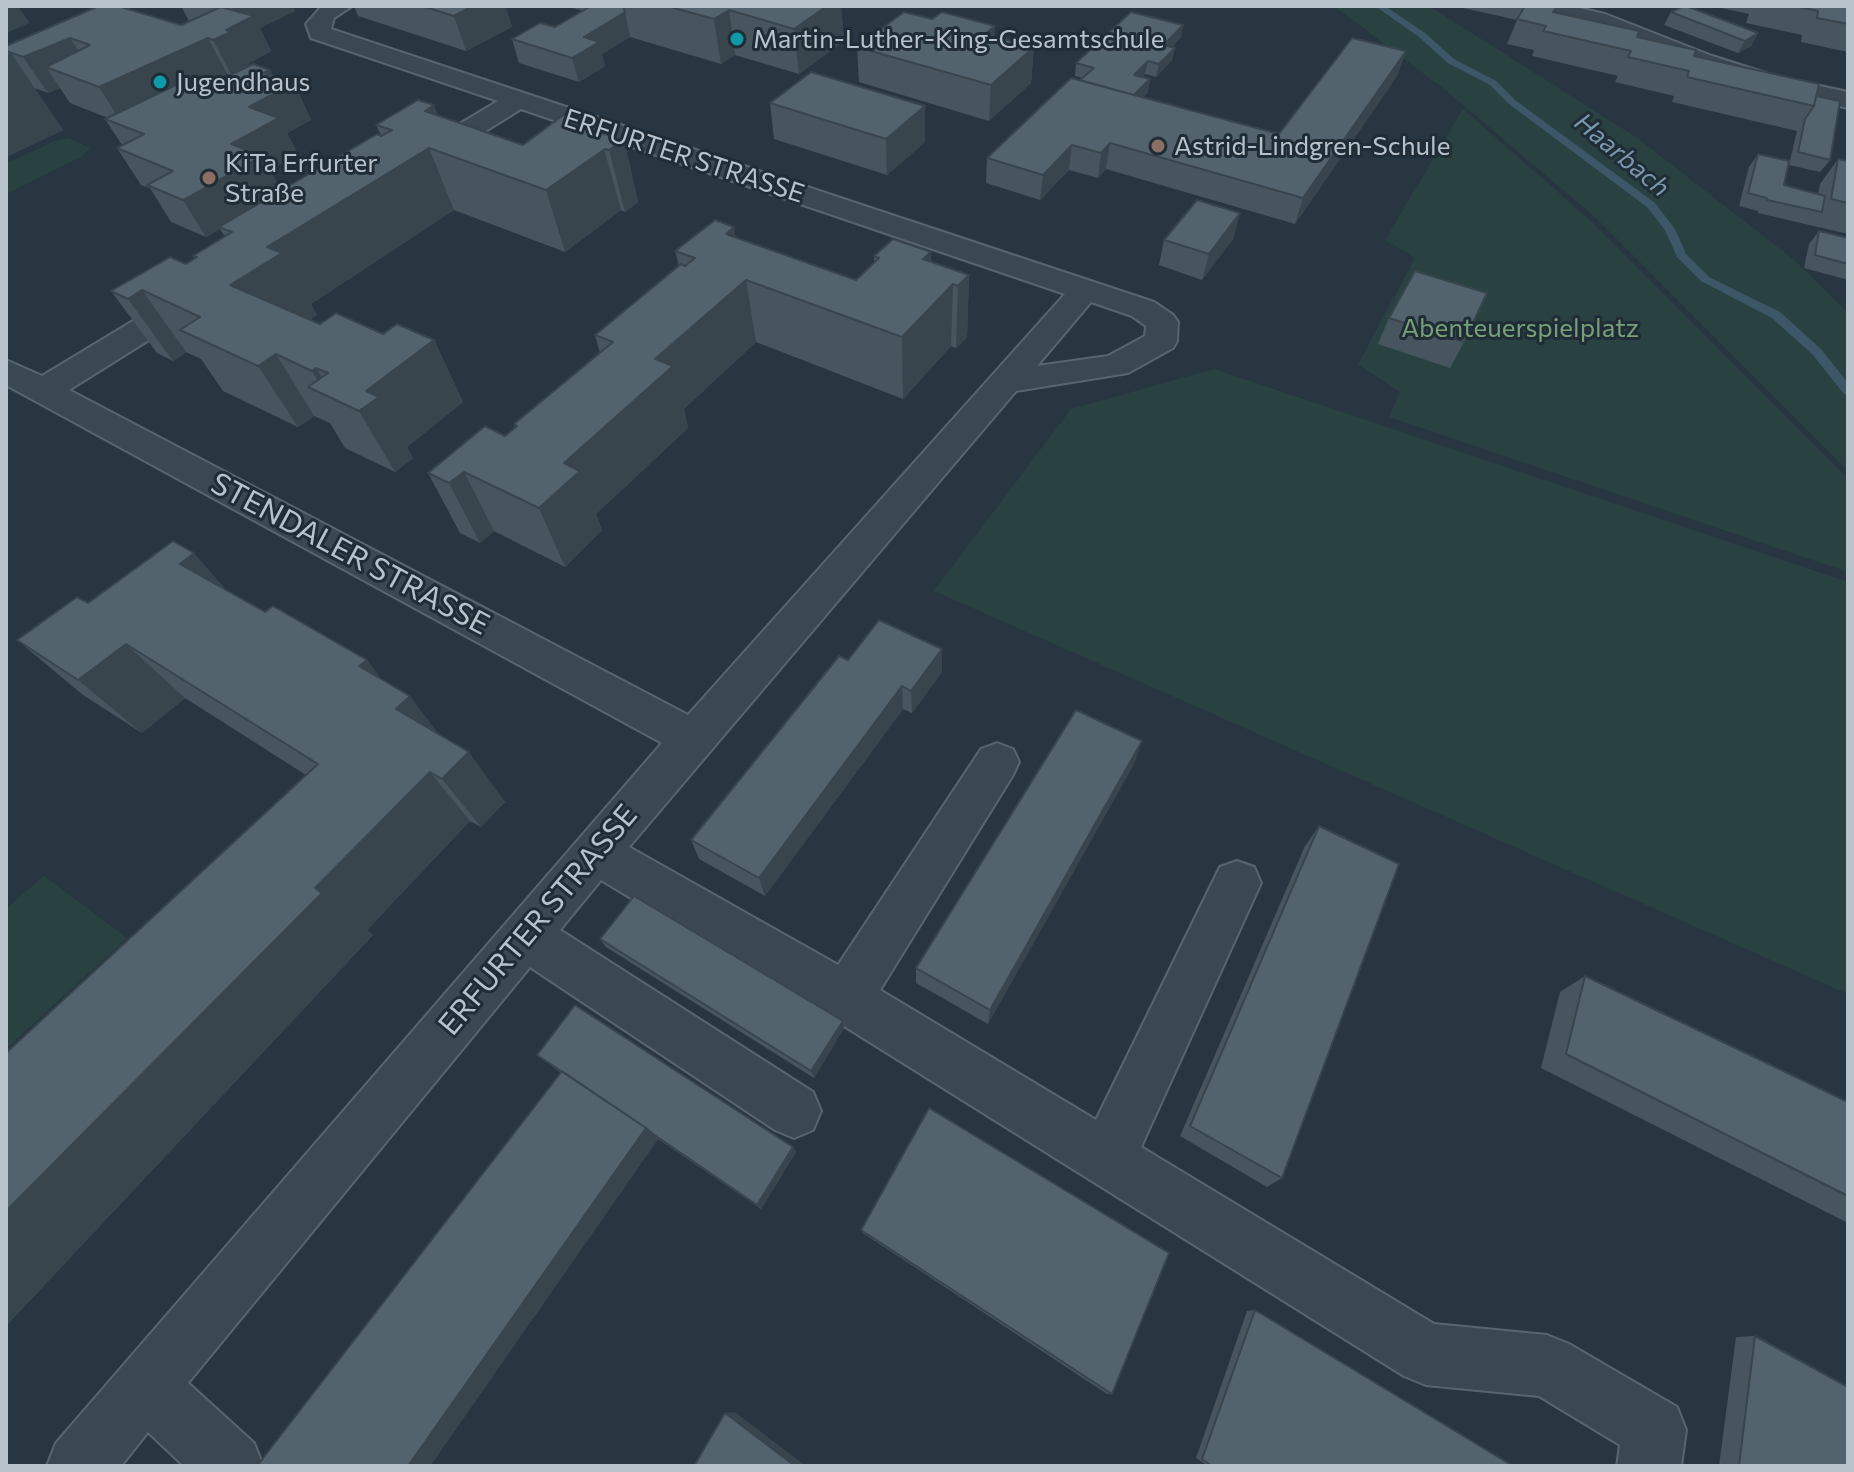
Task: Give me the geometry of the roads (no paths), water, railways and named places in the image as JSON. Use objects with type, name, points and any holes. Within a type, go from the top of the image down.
[{"type":"street","name":"ERFURTER STRASSE","points":[[340,6],[326,13],[318,24],[320,33],[1143,309],[1162,322],[1161,341],[1116,365],[1006,382]]},
{"type":"street","points":[[1539,6],[1597,19],[1703,61],[1772,83],[1848,100]]},
{"type":"street","points":[[396,175],[518,100]]},
{"type":"street","points":[[44,390],[220,282]]},
{"type":"street","name":"ERFURTER STRASSE","points":[[79,1466],[595,852],[1085,290]]},
{"type":"street","name":"STENDALER STRASSE","points":[[6,371],[694,739]]},
{"type":"street","points":[[846,998],[997,762]]},
{"type":"street","points":[[595,852],[846,998],[1426,1354],[1547,1366],[1654,1430],[1649,1466]]},
{"type":"street","points":[[1107,1159],[1237,883]]},
{"type":"street","points":[[525,935],[794,1111]]},
{"type":"street","points":[[146,1387],[231,1466]]},
{"type":"waterway","name":"Haarbach","points":[[1379,6],[1422,35],[1451,61],[1493,83],[1512,102],[1651,205],[1670,229],[1681,255],[1705,279],[1776,315],[1817,352],[1848,391]]},
{"type":"place","name":"Martin-Luther-King-Gesamtschule","points":[[737,39]]},
{"type":"place","name":"Jugendhaus","points":[[160,82]]},
{"type":"place","name":"Astrid-Lindgren-Schule","points":[[1158,146]]},
{"type":"place","name":"KiTa Erfurter Straße","points":[[209,178]]},
{"type":"park label","name":"Abenteuerspielplatz","points":[[1520,328]]}]
